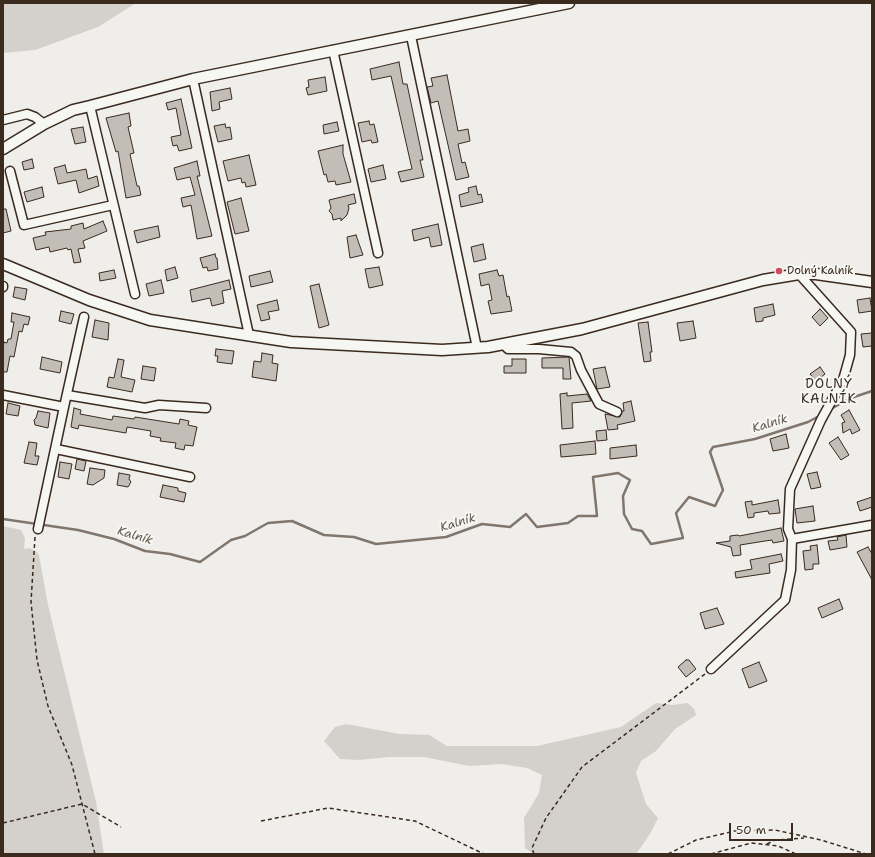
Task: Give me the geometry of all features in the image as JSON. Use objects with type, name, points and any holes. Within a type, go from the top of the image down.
[{"type":"street","points":[[3,149],[44,124],[73,110],[192,79],[569,3]]},
{"type":"street","points":[[411,36],[477,348]]},
{"type":"street","points":[[333,50],[378,253]]},
{"type":"street","points":[[192,79],[249,336]]},
{"type":"street","points":[[90,106],[135,294]]},
{"type":"street","points":[[3,120],[27,114],[35,117],[44,124]]},
{"type":"street","points":[[10,172],[24,225],[113,205]]},
{"type":"street","points":[[3,264],[89,300],[150,320],[290,342],[402,349],[477,348],[503,344],[582,329],[762,280],[799,274],[816,274],[872,282]]},
{"type":"street","points":[[711,669],[785,600],[791,570],[792,539],[788,528],[790,489],[821,420],[844,380],[850,355],[851,332],[799,274]]},
{"type":"street","points":[[38,529],[84,317]]},
{"type":"street","points":[[503,344],[508,349],[539,349],[571,352],[576,356],[583,376],[599,404],[617,412]]},
{"type":"street","points":[[3,395],[64,408]]},
{"type":"street","points":[[67,395],[145,408],[159,405],[206,408]]},
{"type":"street","points":[[56,449],[190,477]]},
{"type":"street","points":[[792,539],[872,525]]},
{"type":"path","points":[[38,529],[35,538],[31,602],[37,660],[48,706],[72,766],[95,854]]},
{"type":"path","points":[[534,854],[532,848],[546,818],[582,767],[711,669]]},
{"type":"path","points":[[3,823],[82,804],[121,826]]},
{"type":"path","points":[[260,821],[328,808],[415,821],[484,854]]},
{"type":"path","points":[[668,854],[696,840],[735,831],[775,830],[866,854]]},
{"type":"path","points":[[765,845],[775,840],[808,838]]},
{"type":"path","points":[[711,854],[751,843],[778,846],[796,854]]},
{"type":"shaded area","points":[[3,3],[136,3],[98,27],[35,50],[3,53]]},
{"type":"shaded area","points":[[3,526],[21,530],[25,538],[24,549],[29,548],[36,551],[39,555],[48,605],[96,802],[104,854],[3,854]]},
{"type":"shaded area","points":[[656,703],[672,705],[688,703],[694,709],[696,715],[675,729],[656,751],[641,761],[636,773],[646,804],[658,818],[650,834],[636,854],[533,854],[525,848],[524,818],[539,793],[542,775],[527,768],[502,764],[469,766],[424,757],[389,757],[359,760],[340,759],[324,741],[335,727],[346,724],[400,734],[429,735],[447,746],[537,746],[621,727]]},
{"type":"building","points":[[399,62],[403,84],[407,84],[423,160],[420,160],[424,177],[401,182],[398,172],[412,169],[391,76],[372,80],[370,69]]},
{"type":"building","points":[[447,75],[458,131],[468,129],[470,141],[458,144],[462,163],[465,162],[469,177],[456,180],[438,101],[431,103],[427,87],[433,86],[431,78]]},
{"type":"building","points":[[325,77],[327,91],[308,95],[306,88],[309,87],[308,80]]},
{"type":"building","points":[[230,88],[232,99],[219,102],[220,109],[212,111],[210,92]]},
{"type":"building","points":[[181,99],[192,148],[179,151],[177,145],[173,146],[171,137],[181,135],[176,108],[168,110],[166,103]]},
{"type":"building","points":[[129,113],[131,126],[128,127],[134,153],[130,154],[137,186],[139,186],[141,195],[126,198],[118,151],[116,152],[106,118]]},
{"type":"building","points":[[369,121],[370,125],[374,124],[378,142],[372,143],[371,140],[362,142],[358,123]]},
{"type":"building","points":[[337,122],[339,131],[324,134],[323,125]]},
{"type":"building","points":[[225,124],[226,128],[230,127],[232,139],[218,142],[214,126]]},
{"type":"building","points":[[83,127],[86,142],[75,144],[71,129]]},
{"type":"building","points":[[343,145],[343,154],[351,182],[336,185],[335,181],[328,182],[326,174],[324,175],[318,151]]},
{"type":"building","points":[[249,155],[256,185],[246,187],[245,182],[242,183],[241,178],[228,181],[223,161]]},
{"type":"building","points":[[32,159],[34,168],[24,170],[22,162]]},
{"type":"building","points":[[197,161],[200,176],[197,176],[212,236],[197,239],[191,205],[183,207],[181,198],[195,195],[190,177],[177,180],[174,168]]},
{"type":"building","points":[[65,165],[67,173],[86,169],[88,179],[97,176],[99,186],[79,193],[76,180],[58,184],[54,168]]},
{"type":"building","points":[[383,165],[386,179],[371,182],[368,169]]},
{"type":"building","points":[[476,186],[478,195],[481,194],[483,202],[461,207],[459,195],[469,192],[468,188]]},
{"type":"building","points":[[42,187],[44,197],[27,202],[24,192]]},
{"type":"building","points":[[354,194],[356,203],[348,205],[349,208],[347,215],[341,221],[341,218],[333,220],[332,214],[329,211],[331,208],[329,200]]},
{"type":"building","points":[[241,198],[249,231],[235,234],[227,202]]},
{"type":"building","points":[[3,209],[6,209],[11,231],[3,233]]},
{"type":"building","points":[[103,221],[107,231],[83,241],[85,248],[78,249],[81,262],[74,263],[71,249],[68,250],[67,248],[50,252],[49,247],[36,250],[33,238],[46,235],[45,232],[71,229],[71,226],[83,223],[84,229]]},
{"type":"building","points":[[438,224],[442,245],[431,247],[429,237],[414,241],[412,230]]},
{"type":"building","points":[[158,226],[160,237],[137,243],[134,231]]},
{"type":"building","points":[[356,235],[363,255],[350,258],[347,237]]},
{"type":"building","points":[[483,244],[486,259],[474,262],[471,247]]},
{"type":"building","points":[[215,254],[218,269],[208,271],[207,267],[203,268],[200,258]]},
{"type":"building","points":[[175,267],[178,278],[167,281],[165,270]]},
{"type":"building","points":[[379,267],[383,285],[369,288],[365,269]]},
{"type":"building","points":[[114,270],[116,278],[100,281],[99,273]]},
{"type":"building","points":[[497,270],[499,276],[503,275],[507,297],[509,296],[512,311],[491,314],[488,301],[492,300],[489,284],[481,286],[479,274]]},
{"type":"building","points":[[270,271],[273,282],[251,287],[249,276]]},
{"type":"building","points":[[161,280],[164,293],[149,296],[146,284]]},
{"type":"building","points":[[229,280],[231,289],[222,291],[224,303],[212,306],[210,298],[192,302],[190,290]]},
{"type":"building","points":[[319,284],[329,325],[319,328],[310,286]]},
{"type":"building","points":[[15,287],[27,289],[25,300],[13,297]]},
{"type":"building","points":[[870,298],[872,311],[859,313],[857,300]]},
{"type":"building","points":[[277,300],[279,310],[268,312],[270,319],[261,321],[257,305]]},
{"type":"building","points":[[773,304],[775,315],[763,318],[763,321],[756,322],[754,308]]},
{"type":"building","points":[[820,309],[828,318],[820,326],[812,317]]},
{"type":"building","points":[[61,311],[74,314],[71,324],[59,321]]},
{"type":"building","points":[[12,313],[30,317],[28,325],[24,324],[22,332],[19,331],[14,357],[10,356],[7,372],[3,372],[3,348],[4,342],[7,343],[8,339],[11,339],[14,322],[11,322]]},
{"type":"building","points":[[95,320],[109,323],[108,340],[92,337]]},
{"type":"building","points":[[693,321],[696,338],[680,341],[677,323]]},
{"type":"building","points":[[648,322],[652,352],[650,352],[651,361],[644,362],[638,323]]},
{"type":"building","points":[[872,333],[872,346],[863,347],[861,334]]},
{"type":"building","points":[[216,349],[234,351],[232,364],[217,362],[218,356],[215,356]]},
{"type":"building","points":[[262,353],[273,355],[272,363],[278,364],[276,381],[252,377],[254,361],[261,362]]},
{"type":"building","points":[[42,357],[62,362],[60,373],[40,369]]},
{"type":"building","points":[[569,357],[571,379],[563,379],[563,368],[542,368],[542,358]]},
{"type":"building","points":[[118,359],[124,360],[121,377],[135,380],[132,392],[107,387],[109,377],[114,378]]},
{"type":"building","points":[[512,359],[526,359],[526,373],[504,373],[504,366],[512,366]]},
{"type":"building","points":[[143,366],[156,368],[154,381],[141,379]]},
{"type":"building","points":[[605,367],[610,387],[597,389],[593,369]]},
{"type":"building","points":[[820,367],[825,374],[816,381],[810,374]]},
{"type":"building","points":[[567,393],[567,396],[587,394],[591,401],[572,403],[573,428],[562,429],[560,394]]},
{"type":"building","points":[[631,401],[635,421],[617,425],[618,429],[608,430],[605,414],[620,417],[622,411],[624,411],[623,403]]},
{"type":"building","points":[[8,403],[20,406],[18,416],[6,414]]},
{"type":"building","points":[[74,408],[81,410],[80,414],[112,420],[113,416],[134,419],[135,417],[179,424],[180,419],[189,421],[188,425],[197,427],[193,446],[185,445],[184,450],[175,448],[176,443],[160,441],[161,438],[150,436],[151,431],[127,427],[126,433],[79,425],[78,429],[71,427]]},
{"type":"building","points":[[849,410],[860,430],[852,434],[850,429],[843,433],[842,423],[845,422],[841,415]]},
{"type":"building","points":[[38,411],[50,413],[48,428],[35,425],[34,420]]},
{"type":"building","points":[[606,430],[607,440],[597,441],[596,431]]},
{"type":"building","points":[[786,434],[789,448],[773,451],[770,439]]},
{"type":"building","points":[[838,437],[849,455],[841,460],[829,443]]},
{"type":"building","points":[[595,441],[596,454],[561,457],[560,445]]},
{"type":"building","points":[[29,442],[37,443],[35,456],[39,456],[37,465],[24,463]]},
{"type":"building","points":[[636,445],[637,456],[610,459],[610,448]]},
{"type":"building","points":[[77,459],[86,461],[84,471],[75,469]]},
{"type":"building","points":[[60,462],[72,464],[69,479],[58,477]]},
{"type":"building","points":[[90,468],[105,470],[104,478],[93,485],[87,484]]},
{"type":"building","points":[[817,472],[821,487],[811,489],[807,474]]},
{"type":"building","points":[[119,473],[130,475],[129,479],[131,482],[128,487],[117,485]]},
{"type":"building","points":[[163,485],[178,488],[178,491],[186,493],[184,502],[160,497]]},
{"type":"building","points":[[872,497],[872,507],[860,511],[857,502]]},
{"type":"building","points":[[778,500],[780,513],[769,514],[768,511],[754,513],[754,517],[748,518],[745,502],[752,501],[752,505]]},
{"type":"building","points":[[813,506],[815,521],[797,523],[795,509]]},
{"type":"building","points":[[781,528],[784,541],[773,543],[772,540],[740,545],[741,555],[733,556],[731,547],[716,543],[730,541],[730,536],[739,536]]},
{"type":"building","points":[[846,535],[847,547],[830,550],[828,541],[838,540],[837,537]]},
{"type":"building","points":[[817,545],[819,564],[813,564],[813,569],[805,570],[803,551],[811,550],[810,546]]},
{"type":"building","points":[[868,547],[872,554],[872,580],[857,552]]},
{"type":"building","points":[[781,554],[783,561],[769,564],[770,573],[736,578],[735,572],[752,569],[750,560]]},
{"type":"building","points":[[839,599],[843,609],[822,618],[818,608]]},
{"type":"building","points":[[717,608],[724,624],[705,629],[700,613]]},
{"type":"building","points":[[686,660],[689,660],[696,669],[686,677],[678,667]]},
{"type":"building","points":[[759,662],[767,681],[749,688],[742,669]]},
{"type":"waterway","name":"Kalník","points":[[829,410],[851,398],[872,391]]},
{"type":"waterway","name":"Kalník","points":[[3,519],[78,530],[114,539],[145,551],[170,554],[200,562],[231,540],[245,536],[268,523],[292,521],[324,535],[354,537],[376,544],[446,537],[482,524],[510,527],[526,514],[537,527],[568,523],[578,516],[597,516],[593,477],[618,473],[630,480],[623,496],[624,514],[632,529],[642,531],[651,544],[683,538],[676,513],[689,497],[715,506],[723,490],[710,452],[713,447],[755,439],[808,422],[821,415]]},
{"type":"place","name":"Dolný Kalník","points":[[779,271]]},
{"type":"district","name":"DOLNÝ KALNÍK","points":[[829,392]]}]
